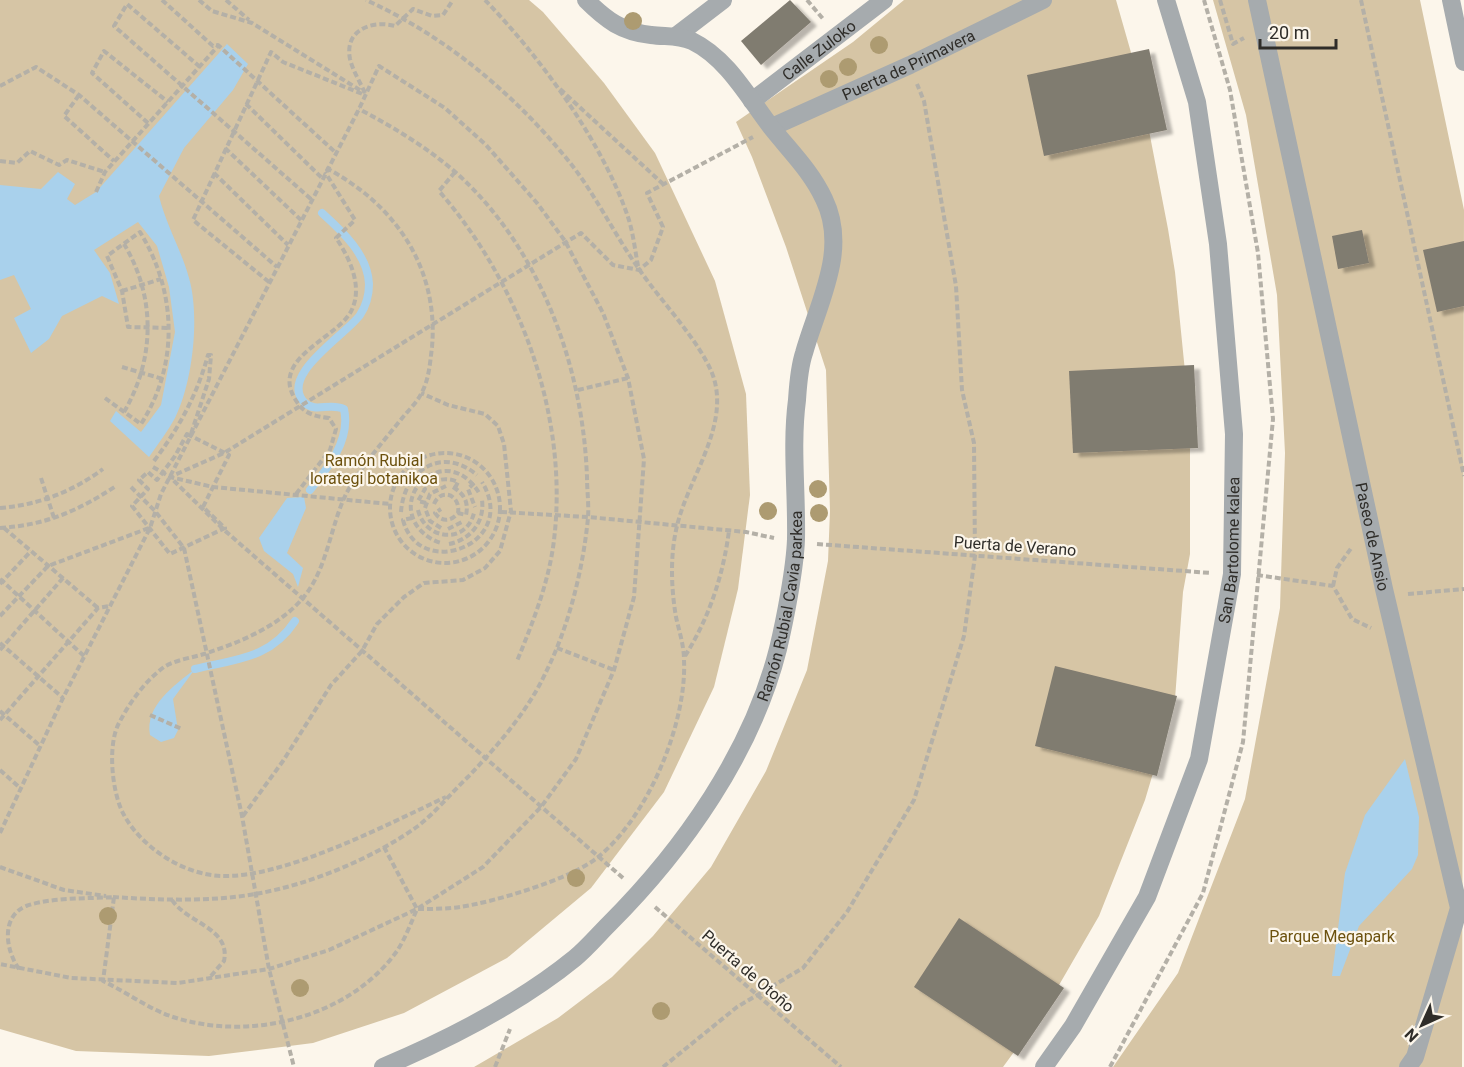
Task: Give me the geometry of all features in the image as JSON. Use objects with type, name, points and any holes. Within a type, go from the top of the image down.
[{"type":"street","name":"Ramón Rubial Cavia parkea","points":[[382,1067],[417,1053],[521,996],[576,957],[639,893],[681,840],[720,782],[754,719],[778,649],[796,543],[796,406],[802,357],[833,261],[834,235],[827,204],[815,182],[718,59],[693,42],[676,36],[627,31],[607,21],[586,0]]},
{"type":"street","points":[[676,36],[723,0]]},
{"type":"street","name":"Calle Zuloko","points":[[752,101],[884,0]]},
{"type":"street","name":"Puerta de Primavera","points":[[772,127],[910,65],[1043,0]]},
{"type":"street","name":"San Bartolome kalea","points":[[1044,1067],[1073,1026],[1148,897],[1199,759],[1232,574],[1234,434],[1218,244],[1197,102],[1167,0]]},
{"type":"street","name":"Paseo de Ansio","points":[[1257,0],[1386,596],[1459,908],[1414,1057],[1408,1067]]},
{"type":"street","points":[[1451,0],[1464,62]]},
{"type":"path","points":[[162,0],[213,46],[218,45],[335,152]]},
{"type":"path","points":[[199,0],[212,11],[252,23]]},
{"type":"path","points":[[226,0],[252,23],[365,94]]},
{"type":"path","points":[[366,0],[452,48],[491,80],[568,160],[639,270],[701,353],[712,373],[716,389],[716,412],[706,447],[677,526],[672,585],[684,657],[684,692],[671,744],[649,790],[624,830],[598,857],[575,871],[529,888],[461,907],[417,909]]},
{"type":"path","points":[[365,94],[350,57],[352,39],[359,30],[368,24],[380,22],[395,26],[413,9],[432,16],[443,15],[453,0]]},
{"type":"path","points":[[485,0],[512,28],[556,85],[600,156],[628,217],[639,270]]},
{"type":"path","points":[[1220,0],[1233,44],[1244,40],[1242,30]]},
{"type":"path","points":[[1361,0],[1464,476]]},
{"type":"path","points":[[200,67],[127,4],[114,26],[311,200]]},
{"type":"path","points":[[96,192],[105,172],[114,161],[218,45]]},
{"type":"path","points":[[148,123],[92,73],[104,51],[168,102]]},
{"type":"path","points":[[269,282],[193,220],[232,130],[271,52],[283,62],[365,94]]},
{"type":"path","points":[[663,1067],[737,1007],[803,968],[847,912],[914,800],[964,636],[975,556],[974,443],[962,390],[956,285],[924,101],[910,65]]},
{"type":"path","points":[[0,833],[39,746],[150,528],[170,477],[359,109],[378,66],[445,108],[486,145],[537,203],[566,241],[603,313],[628,378],[644,459],[634,597],[614,669],[576,759],[541,807],[483,867],[417,909],[329,950],[269,969],[178,984],[103,981],[20,970],[0,964]]},
{"type":"path","points":[[0,86],[36,67],[79,95],[277,267]]},
{"type":"path","points":[[556,85],[663,184]]},
{"type":"path","points":[[79,95],[64,116],[114,161]]},
{"type":"path","points":[[246,104],[322,178]]},
{"type":"path","points":[[0,867],[64,890],[114,897],[172,900],[256,894],[333,872],[384,847],[419,825],[487,758],[525,707],[545,675],[557,648],[578,576],[588,517],[586,453],[578,390],[556,322],[528,266],[500,221],[455,172],[408,135],[359,109]]},
{"type":"path","points":[[639,270],[651,260],[663,227],[647,193],[772,127]]},
{"type":"path","points":[[225,148],[301,220]]},
{"type":"path","points":[[0,161],[17,163],[30,152],[59,165],[67,160],[105,172]]},
{"type":"path","points":[[296,494],[330,450],[336,429],[329,418],[314,417],[300,406],[289,383],[295,365],[353,309],[355,281],[346,253],[336,238],[355,220],[326,170]]},
{"type":"path","points":[[326,170],[355,183],[386,210],[408,240],[424,278],[434,323],[430,370],[422,393],[358,474],[344,498],[318,570],[303,599],[266,627],[239,642],[166,666],[142,687],[117,726],[111,777],[122,812],[132,828],[155,850],[185,868],[219,877],[252,874],[364,836],[449,796]]},
{"type":"path","points":[[455,172],[439,191],[456,211],[500,283],[534,359],[546,398],[554,436],[556,514],[554,541],[546,581],[517,661]]},
{"type":"path","points":[[214,173],[288,245]]},
{"type":"path","points":[[105,398],[141,424],[154,402],[163,379],[170,328],[161,279],[155,261],[140,232],[107,256],[122,291],[128,327],[170,328]]},
{"type":"path","points":[[170,477],[224,453],[581,233],[613,265],[639,270]]},
{"type":"path","points":[[124,244],[142,285],[148,327],[143,372],[124,412]]},
{"type":"path","points":[[122,291],[161,279]]},
{"type":"path","points":[[154,461],[178,429],[192,401],[208,355],[211,356],[209,379],[190,438]]},
{"type":"path","points":[[122,367],[163,379]]},
{"type":"path","points":[[578,390],[628,378]]},
{"type":"path","points":[[242,816],[283,761],[331,686],[362,651],[377,624],[424,583],[463,580],[485,568],[500,550],[511,511],[504,444],[498,426],[485,414],[448,405],[422,393]]},
{"type":"path","points":[[187,434],[190,438],[229,455],[203,507],[225,528],[223,529],[170,554],[132,506],[148,489],[139,480],[148,472],[157,480],[187,434]]},
{"type":"path","points":[[449,453],[466,456],[481,465],[492,479],[499,495],[501,512],[497,529],[488,544],[474,555],[459,561],[441,563],[410,550],[398,537],[391,521],[390,504],[397,482],[403,472],[416,460],[432,454],[449,453]]},
{"type":"path","points":[[449,463],[449,470]]},
{"type":"path","points":[[401,512],[406,487],[416,473],[428,466],[449,463],[470,469],[477,476]]},
{"type":"path","points":[[153,467],[170,477],[213,487],[390,504]]},
{"type":"path","points":[[0,508],[49,499],[73,488],[103,469]]},
{"type":"path","points":[[458,513],[466,515],[468,506],[462,494],[454,488],[459,482],[444,479],[431,484],[426,478],[432,474],[449,470],[465,476],[474,483],[479,493]]},
{"type":"path","points":[[170,477],[223,529]]},
{"type":"path","points":[[41,478],[54,518]]},
{"type":"path","points":[[397,482],[406,487]]},
{"type":"path","points":[[412,518],[403,520],[404,525],[412,537],[424,547],[439,552],[455,552],[469,546],[485,528],[491,507],[488,492],[482,482]]},
{"type":"path","points":[[426,503],[418,501],[425,489],[420,483],[411,499],[412,518],[419,531],[429,539],[441,543]]},
{"type":"path","points":[[418,510],[425,526],[442,536],[455,534],[464,529],[474,510],[468,489],[474,483]]},
{"type":"path","points":[[2,528],[78,511],[116,486]]},
{"type":"path","points":[[441,528],[430,521],[426,515],[426,503],[430,494],[446,486]]},
{"type":"path","points":[[131,488],[155,511],[184,548],[242,816],[269,969],[294,1067]]},
{"type":"path","points":[[434,504],[438,497],[445,494],[456,499],[459,505],[458,513],[452,519],[444,520],[435,513],[441,509]]},
{"type":"path","points":[[456,499],[462,494]]},
{"type":"path","points":[[449,544],[470,534],[478,524],[482,500]]},
{"type":"path","name":"Puerta de Verano","points":[[501,512],[556,514],[729,531],[796,543],[1266,575],[1333,586]]},
{"type":"path","points":[[448,529],[461,523],[464,529]]},
{"type":"path","points":[[478,524],[485,528]]},
{"type":"path","points":[[419,531],[425,526]]},
{"type":"path","points":[[2,528],[98,608]]},
{"type":"path","points":[[0,616],[48,566],[150,528]]},
{"type":"path","name":"Puerta de Otoño","points":[[223,529],[841,1067]]},
{"type":"path","points":[[684,657],[698,636],[715,594],[725,561],[729,531]]},
{"type":"path","points":[[1372,533],[1344,555],[1337,568],[1333,586],[1352,619],[1371,628],[1394,631]]},
{"type":"path","points":[[455,534],[457,542]]},
{"type":"path","points":[[420,556],[424,547]]},
{"type":"path","points":[[31,551],[1,582],[19,595],[84,656]]},
{"type":"path","points":[[63,578],[1,646],[63,698]]},
{"type":"path","points":[[1386,596],[1464,590]]},
{"type":"path","points":[[0,720],[98,608],[109,606]]},
{"type":"path","points":[[557,648],[614,669]]},
{"type":"path","points":[[0,711],[39,746]]},
{"type":"path","points":[[150,715],[182,729]]},
{"type":"path","points":[[0,770],[19,787]]},
{"type":"path","points":[[384,847],[417,909]]},
{"type":"path","points":[[20,970],[9,952],[6,935],[13,916],[25,906],[114,897]]},
{"type":"path","points":[[103,981],[114,897]]},
{"type":"path","points":[[172,900],[178,910],[217,934],[224,943],[224,962],[218,971],[207,979]]},
{"type":"path","points":[[103,981],[171,1016],[200,1024],[258,1025],[283,1022],[310,1014],[341,1000],[372,979],[398,950],[417,909]]},
{"type":"green space","name":"Ramón Rubial lorategi botanikoa","points":[[0,0],[529,0],[543,12],[604,83],[655,153],[715,281],[746,394],[750,495],[738,589],[714,687],[664,792],[591,888],[507,958],[404,1013],[313,1043],[209,1056],[76,1051],[0,1029]]},
{"type":"green space","points":[[904,0],[1116,0],[1140,84],[1175,272],[1190,421],[1190,554],[1183,592],[1175,699],[1145,800],[1099,916],[1044,1011],[1003,1067],[474,1067],[558,1018],[612,977],[653,936],[711,867],[766,771],[807,670],[828,561],[830,511],[826,370],[786,247],[752,157],[736,122],[853,42]]},
{"type":"green space","name":"Parque Megapark","points":[[1213,0],[1420,0],[1464,210],[1462,1067],[1113,1067],[1178,973],[1245,799],[1280,608],[1285,453],[1277,295],[1246,115]]},
{"type":"water","points":[[227,44],[248,64],[233,90],[184,148],[159,196],[189,278],[194,311],[194,330],[190,368],[181,403],[175,418],[149,457],[110,421],[116,411],[141,432],[161,405],[175,332],[169,287],[157,246],[138,222],[94,250],[110,273],[119,304],[102,296],[62,316],[49,339],[31,353],[14,318],[31,309],[14,275],[0,280],[0,185],[41,189],[58,172],[75,184],[67,199],[75,205],[96,192]]},
{"type":"water","points":[[304,497],[306,508],[287,553],[303,568],[298,587],[293,574],[264,551],[259,538],[287,498]]},
{"type":"water","points":[[195,669],[173,699],[178,730],[174,738],[161,742],[150,735],[152,714],[163,697]]},
{"type":"water","points":[[1405,759],[1419,817],[1418,855],[1412,869],[1359,926],[1340,976],[1332,976],[1345,873],[1365,815]]},
{"type":"building","points":[[790,0],[811,22],[761,65],[741,41]]},
{"type":"building","points":[[1149,49],[1167,130],[1044,156],[1027,75]]},
{"type":"building","points":[[1362,230],[1369,263],[1338,269],[1332,236]]},
{"type":"building","points":[[1464,241],[1464,306],[1437,312],[1423,250]]},
{"type":"building","points":[[1194,365],[1198,448],[1073,453],[1069,371]]},
{"type":"building","points":[[1055,666],[1177,696],[1157,776],[1035,746]]},
{"type":"building","points":[[959,918],[1064,988],[1018,1056],[914,987]]},
{"type":"waterway","points":[[310,490],[324,472],[341,442],[344,432],[344,409],[309,406],[299,392],[300,381],[317,356],[360,315],[369,288],[368,273],[353,244],[322,213]]},
{"type":"waterway","points":[[195,669],[251,656],[275,643],[295,621]]}]
